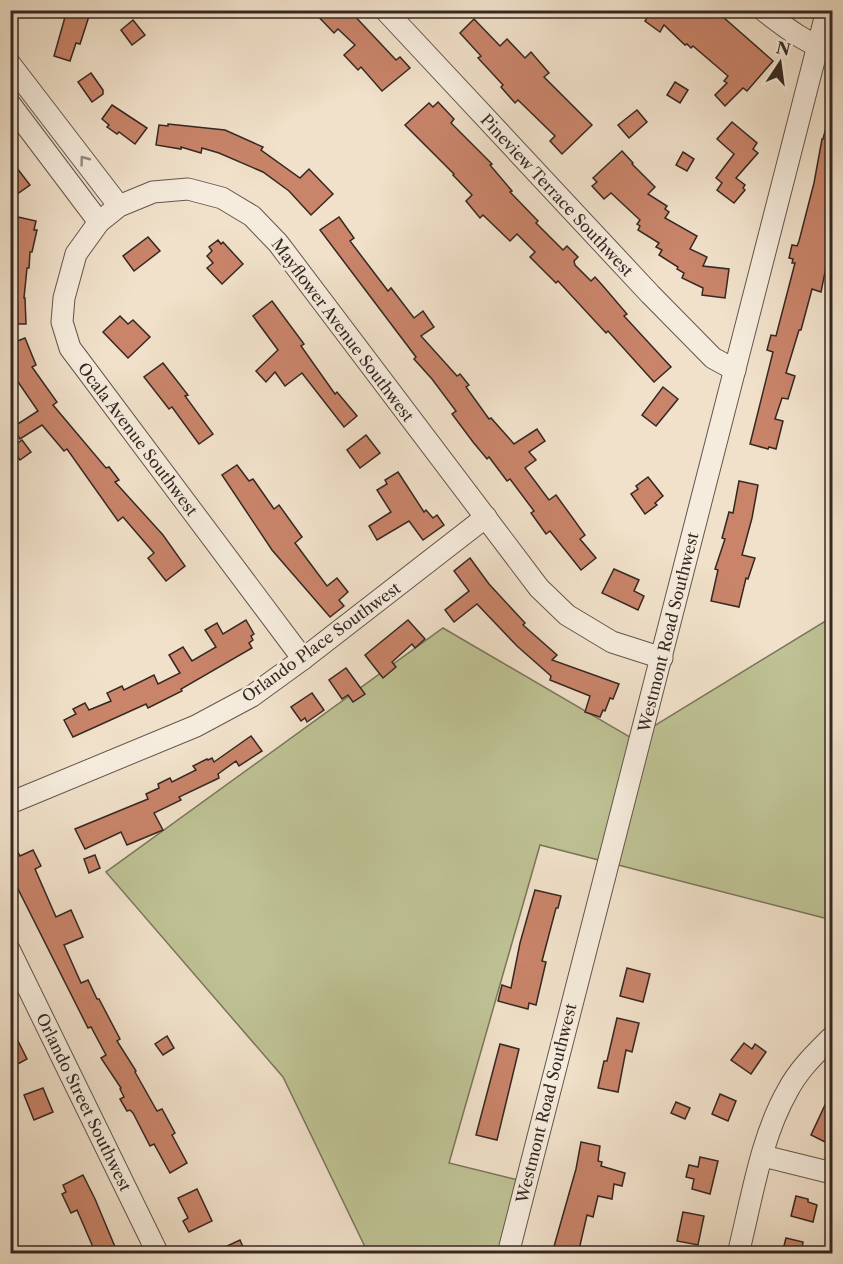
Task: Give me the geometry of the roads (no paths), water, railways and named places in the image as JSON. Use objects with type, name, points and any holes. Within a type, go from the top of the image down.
[{"type":"street","name":"Pineview Terrace Southwest","points":[[385,10],[650,294],[713,358],[735,370]]},
{"type":"street","points":[[763,10],[825,49]]},
{"type":"street","name":"Westmont Road Southwest","points":[[508,1254],[735,370],[825,49],[827,10]]},
{"type":"street","points":[[10,64],[119,206]]},
{"type":"street","points":[[10,104],[99,222]]},
{"type":"street","name":"Mayflower Avenue Southwest","points":[[119,206],[153,192],[188,189],[222,198],[252,216],[278,243],[539,588],[567,615],[612,642],[662,658]]},
{"type":"street","name":"Ocala Avenue Southwest","points":[[119,206],[99,222],[76,254],[64,298],[62,322],[70,348],[303,659]]},
{"type":"street","name":"Orlando Place Southwest","points":[[10,803],[196,726],[252,696],[486,517]]},
{"type":"street","name":"Orlando Street Southwest","points":[[10,951],[158,1254]]},
{"type":"street","points":[[738,1254],[774,1118],[788,1088],[810,1059],[832,1037]]},
{"type":"street","points":[[763,1156],[832,1173]]}]
